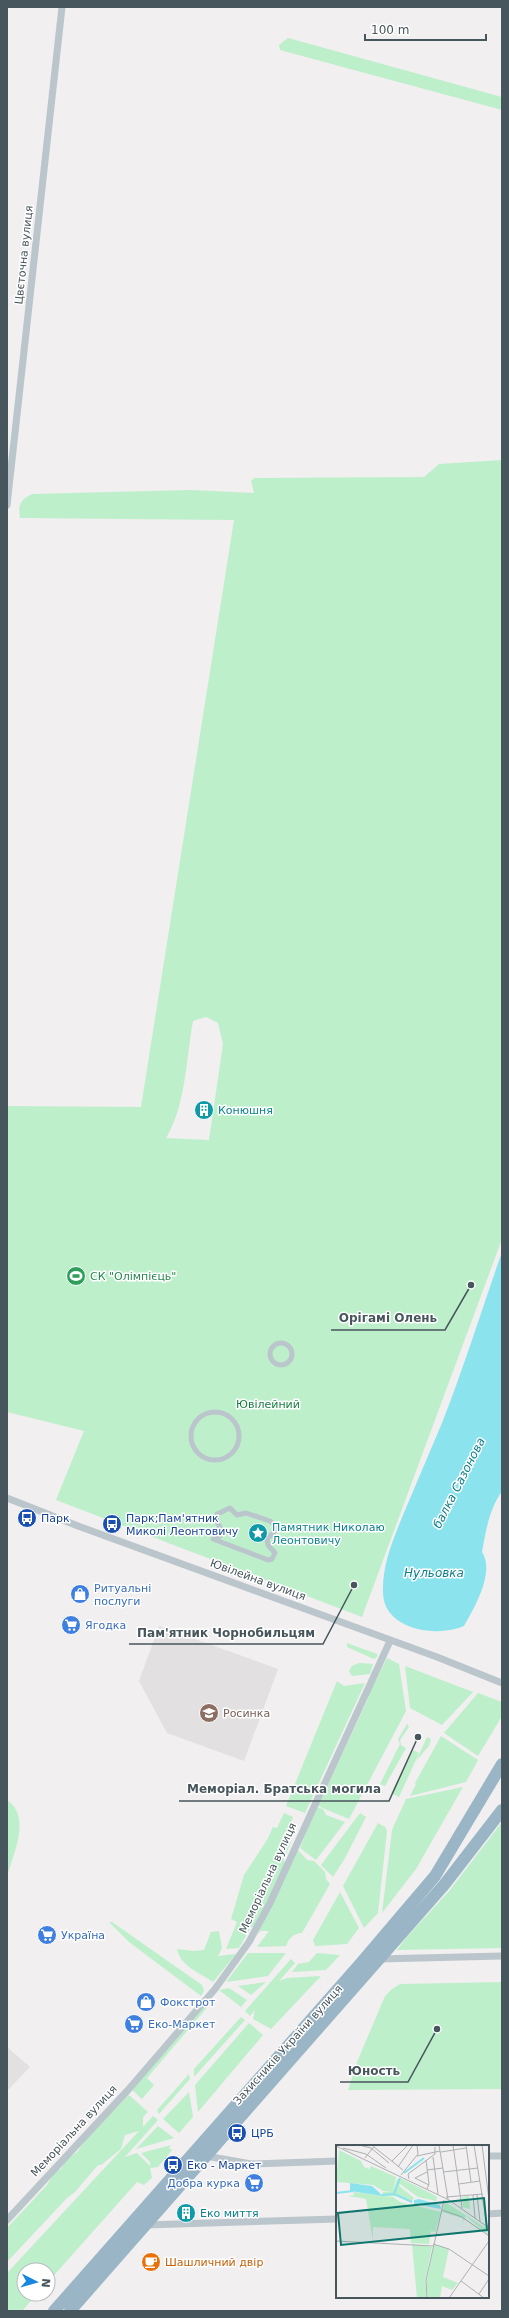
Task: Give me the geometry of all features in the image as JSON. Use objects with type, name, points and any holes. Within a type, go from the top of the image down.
[{"type":"highway","name":"Захисників України вулиця","points":[[54,2311],[371,1952],[435,1876],[502,1764]]},
{"type":"highway","name":"Захисників України вулиця","points":[[70,2311],[444,1885],[502,1810]]},
{"type":"street","name":"Цвєточна вулиця","points":[[7,505],[62,7]]},
{"type":"street","points":[[283,1343],[290,1349],[291,1358],[285,1364],[276,1364],[270,1357],[271,1348],[274,1345],[283,1343]]},
{"type":"street","points":[[214,1412],[224,1413],[233,1420],[238,1429],[239,1439],[235,1449],[227,1457],[217,1460],[206,1458],[198,1452],[193,1442],[192,1432],[196,1422],[204,1415],[214,1412]]},
{"type":"street","name":"Ювілейна вулиця","points":[[7,1498],[502,1683]]},
{"type":"street","points":[[232,1508],[237,1515],[246,1513],[273,1523],[274,1530],[267,1536],[266,1541],[274,1551],[274,1558],[268,1560],[213,1539],[218,1538],[221,1534],[222,1528],[216,1518],[220,1511],[232,1508]]},
{"type":"street","name":"Меморіальна вулиця","points":[[7,2220],[131,2087],[215,1989],[249,1942],[270,1903],[390,1641]]},
{"type":"street","points":[[379,1959],[502,1956]]},
{"type":"street","points":[[206,2156],[251,2164],[336,2161]]},
{"type":"street","points":[[489,2156],[502,2156]]},
{"type":"street","points":[[489,2214],[502,2213]]},
{"type":"street","points":[[146,2225],[336,2219]]},
{"type":"shaded area","name":"Росинка","points":[[159,1626],[278,1669],[244,1761],[167,1733],[139,1681]]},
{"type":"shaded area","points":[[7,2047],[30,2067],[7,2091]]},
{"type":"green space","points":[[288,38],[502,97],[502,110],[280,50],[279,45]]},
{"type":"green space","name":"Ювілейний","points":[[502,460],[502,1239],[362,1617],[56,1500],[84,1431],[7,1412],[7,1106],[141,1107],[234,520],[20,518],[19,510],[22,501],[32,494],[191,490],[254,493],[251,481],[254,478],[424,477],[439,464]],"holes":[[[206,1017],[218,1023],[223,1044],[209,1140],[166,1138],[178,1111],[193,1021]]]},
{"type":"green space","points":[[347,1643],[377,1654],[377,1657],[374,1659],[347,1647]]},
{"type":"green space","points":[[387,1658],[399,1664],[406,1711],[349,1819],[318,1806],[367,1701],[373,1681],[376,1680]]},
{"type":"green space","points":[[359,1663],[373,1664],[370,1674],[352,1676],[349,1671],[352,1666]]},
{"type":"green space","points":[[405,1666],[473,1692],[442,1725],[410,1708]]},
{"type":"green space","points":[[337,1681],[344,1686],[365,1683],[305,1813],[286,1806]]},
{"type":"green space","points":[[478,1693],[502,1702],[502,1716],[478,1756],[444,1733]]},
{"type":"green space","points":[[407,1724],[409,1727],[400,1740],[401,1745],[406,1748],[385,1786],[380,1784],[400,1744],[398,1739]]},
{"type":"green space","points":[[441,1736],[478,1760],[466,1782],[410,1796],[416,1784],[415,1783]]},
{"type":"green space","points":[[427,1737],[431,1739],[429,1746],[416,1761]]},
{"type":"green space","points":[[413,1750],[419,1753],[399,1797],[391,1793]]},
{"type":"green space","points":[[463,1787],[416,1869],[382,1913],[392,1830],[406,1799]]},
{"type":"green space","points":[[7,1800],[14,1807],[20,1826],[19,1836],[7,1877]]},
{"type":"green space","points":[[316,1807],[323,1809],[326,1815],[345,1822],[316,1860],[300,1848]]},
{"type":"green space","points":[[284,1813],[293,1817],[286,1835],[291,1842],[283,1861],[291,1862],[298,1850],[307,1860],[314,1861],[325,1872],[326,1879],[330,1884],[302,1933],[292,1936],[286,1946],[257,1947],[269,1931],[261,1931],[258,1934],[260,1930],[251,1927],[239,1948],[226,1949],[237,1922],[231,1919],[244,1875],[267,1840],[273,1827],[277,1828]]},
{"type":"green space","points":[[360,1813],[366,1817],[345,1858],[333,1877],[321,1865]]},
{"type":"green space","points":[[502,1822],[502,1948],[397,1950],[450,1890]]},
{"type":"green space","points":[[378,1823],[385,1827],[387,1831],[378,1913],[364,1928],[343,1886]]},
{"type":"green space","points":[[340,1892],[359,1928],[347,1944],[315,1946],[313,1940]]},
{"type":"green space","points":[[109,1922],[112,1922],[202,1985],[204,1991],[201,1996],[129,1942]]},
{"type":"green space","points":[[219,1931],[222,1948],[218,1956],[236,1954],[213,1982],[186,1965],[177,1949],[193,1951],[204,1950],[211,1932]]},
{"type":"green space","points":[[248,1953],[286,1953],[268,1976],[226,1982]]},
{"type":"green space","points":[[317,1953],[340,1955],[326,1970],[292,1972],[298,1964],[309,1962]]},
{"type":"green space","points":[[291,1959],[295,1963],[279,1981],[287,1978],[321,1976],[271,2029],[253,2019],[255,2010],[250,2016],[245,2011]]},
{"type":"green space","points":[[266,1982],[251,1995],[238,1986]]},
{"type":"green space","points":[[502,1982],[502,2089],[348,2090],[357,2062],[385,1996],[392,1989],[400,1984]]},
{"type":"green space","points":[[229,1988],[247,2000],[241,2007],[219,1990]]},
{"type":"green space","points":[[206,2002],[210,2004],[147,2078],[154,2085],[142,2099],[132,2090]]},
{"type":"green space","points":[[241,2017],[245,2020],[194,2077],[194,2069]]},
{"type":"green space","points":[[249,2023],[263,2035],[198,2112],[195,2085]]},
{"type":"green space","points":[[189,2074],[190,2079],[159,2114],[157,2110]]},
{"type":"green space","points":[[189,2092],[193,2117],[179,2133],[163,2119]]},
{"type":"green space","points":[[129,2095],[148,2112],[143,2117],[143,2127],[153,2116],[158,2120],[125,2157],[137,2153],[150,2166],[150,2162],[141,2153],[171,2145],[169,2148],[172,2150],[158,2167],[150,2168],[152,2178],[144,2185],[137,2182],[56,2273],[56,2262],[17,2262],[139,2131],[125,2135],[121,2149],[101,2165],[98,2165],[75,2192],[67,2198],[7,2262],[7,2228],[47,2185],[56,2169],[60,2170],[66,2160],[77,2152],[91,2132]]},
{"type":"green space","points":[[158,2126],[174,2138],[136,2149]]},
{"type":"green space","points":[[16,2263],[16,2302],[30,2302],[22,2311],[7,2311],[7,2273]]},
{"type":"water","name":"Нульовка","points":[[502,1252],[502,1491],[494,1505],[485,1536],[482,1552],[486,1569],[485,1579],[478,1600],[464,1626],[453,1630],[427,1631],[402,1623],[392,1615],[386,1606],[383,1593],[384,1573],[399,1524],[450,1402]]},
{"type":"place","name":"Конюшня","points":[[204,1110]]},
{"type":"place","name":"СК \"Олімпієць\"","points":[[76,1276]]},
{"type":"place","name":"Орігамі Олень","points":[[471,1285]]},
{"type":"place","name":"Парк","points":[[27,1518]]},
{"type":"place","name":"Парк;Пам'ятник Миколі Леонтовичу","points":[[112,1524]]},
{"type":"place","name":"Памятник Николаю Леонтовичу","points":[[258,1533]]},
{"type":"place","name":"Пам'ятник Чорнобильцям","points":[[354,1585]]},
{"type":"place","name":"Ритуальні послуги","points":[[80,1594]]},
{"type":"place","name":"Ягодка","points":[[71,1625]]},
{"type":"place","name":"Росинка","points":[[209,1713]]},
{"type":"place","name":"Меморіал. Братська могила","points":[[418,1737]]},
{"type":"place","name":"Україна","points":[[47,1935]]},
{"type":"place","name":"Фокстрот","points":[[146,2002]]},
{"type":"place","name":"Еко-Маркет","points":[[134,2024]]},
{"type":"place","name":"Юность","points":[[437,2029]]},
{"type":"place","name":"ЦРБ","points":[[237,2133]]},
{"type":"place","name":"Еко - Маркет","points":[[173,2165]]},
{"type":"place","name":"Добра курка","points":[[254,2183]]},
{"type":"place","name":"Еко миття","points":[[186,2213]]},
{"type":"place","name":"Шашличний двір","points":[[151,2262]]},
{"type":"water label","name":"балка Сазонова","points":[[459,1483]]}]
